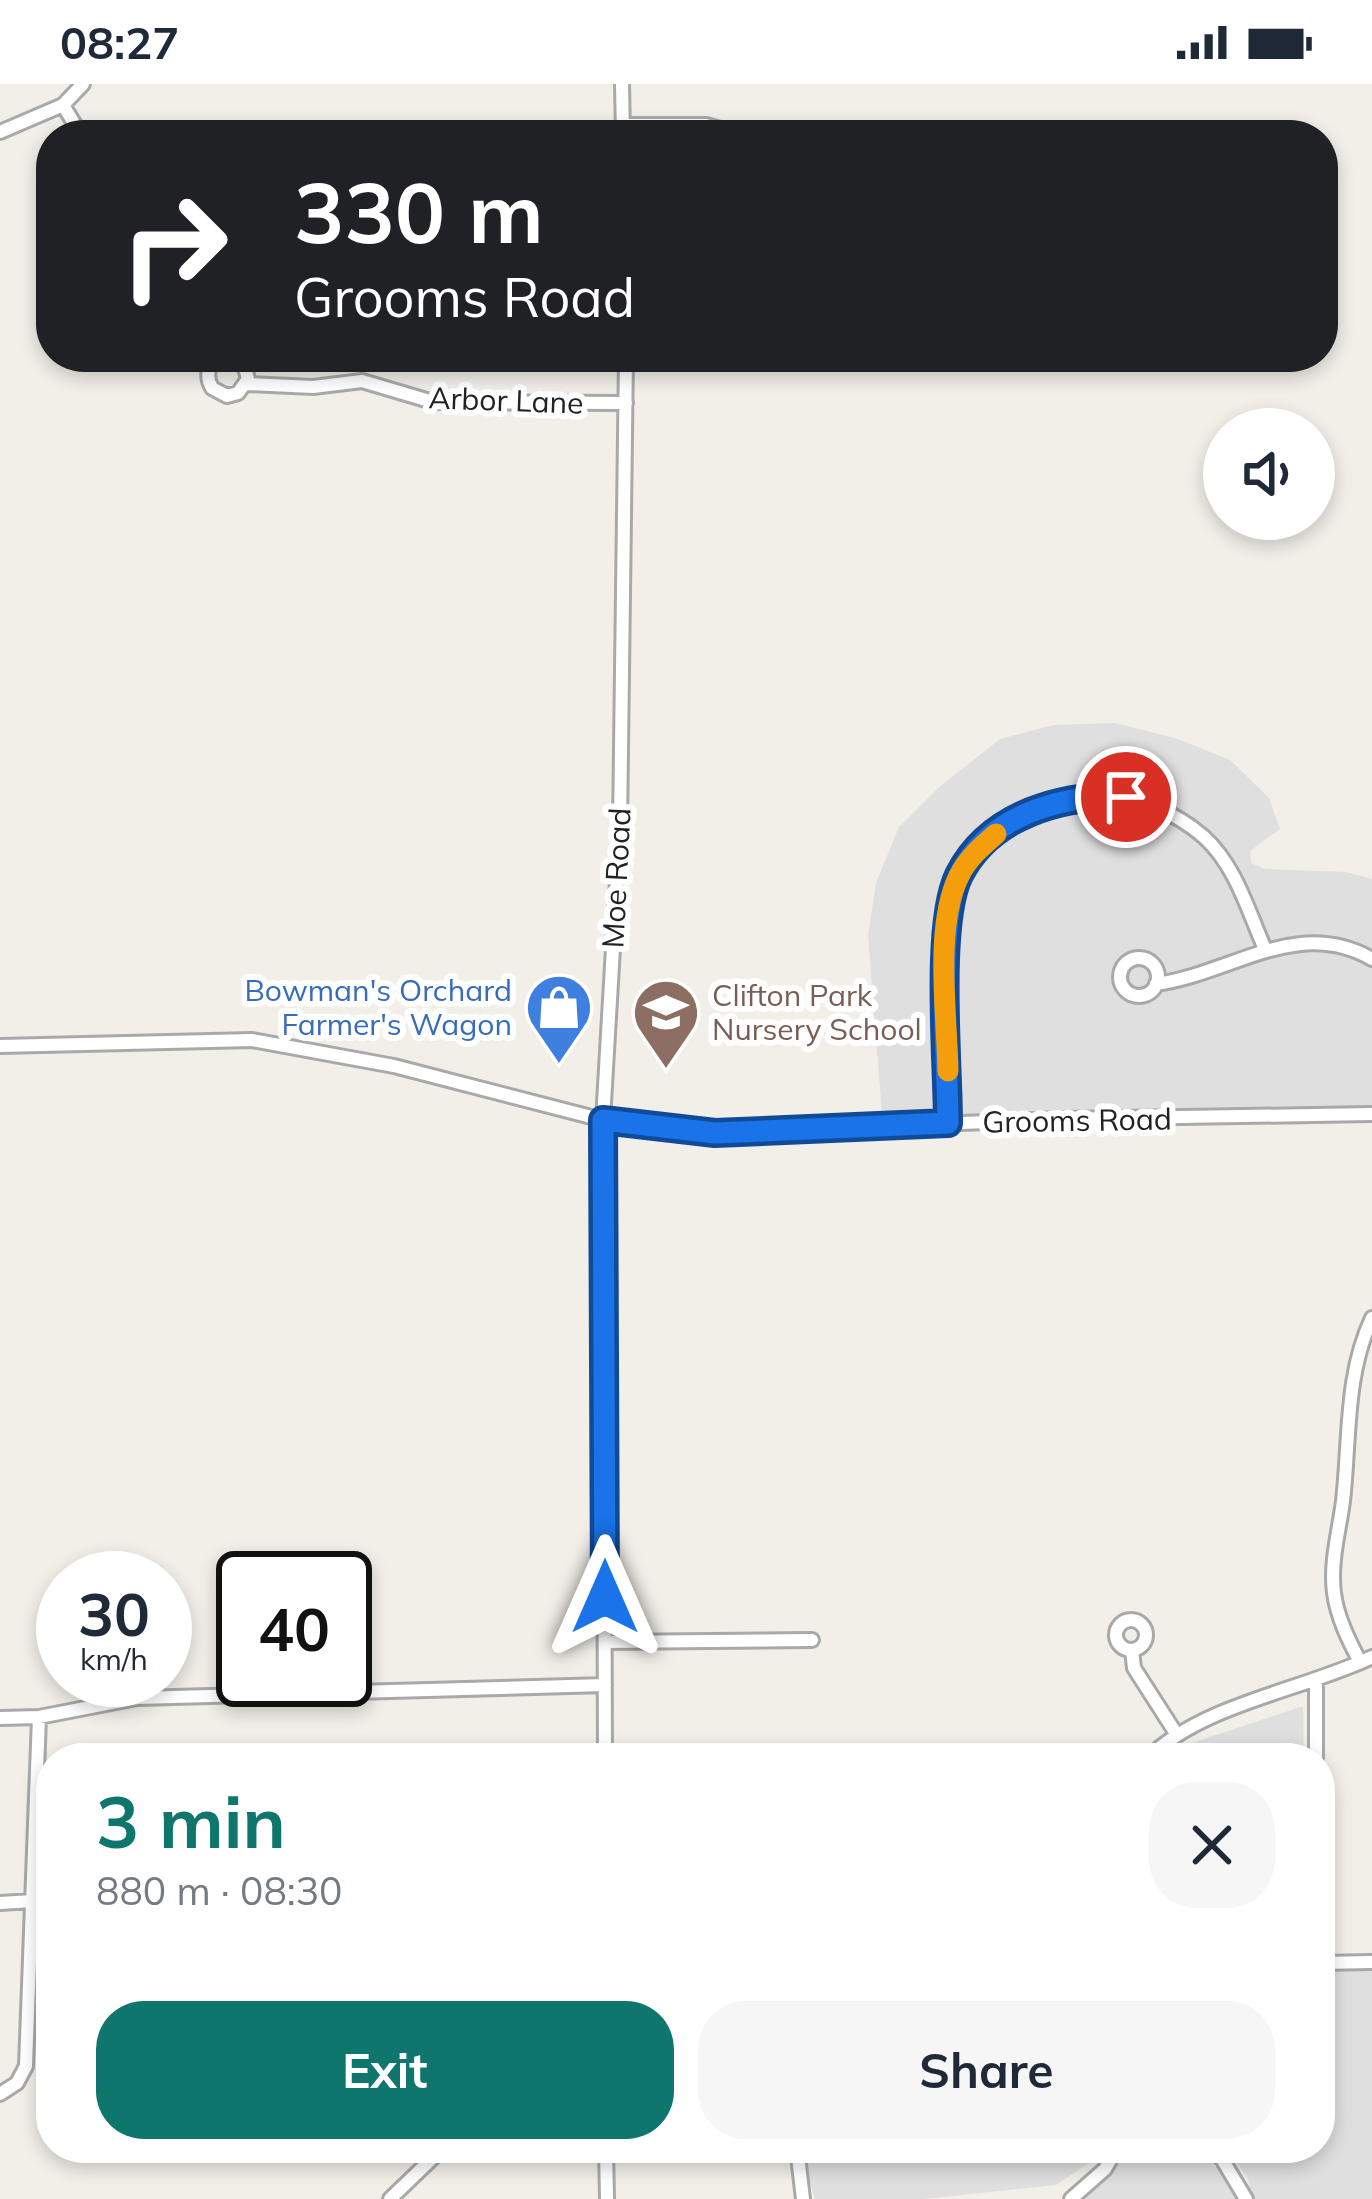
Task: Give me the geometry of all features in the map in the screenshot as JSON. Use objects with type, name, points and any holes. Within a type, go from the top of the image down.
[{"type":"street","points":[[0,132],[63,105],[83,84]]},
{"type":"street","points":[[622,84],[623,120]]},
{"type":"street","points":[[63,105],[72,120]]},
{"type":"street","name":"Arbor Lane","points":[[208,372],[212,388],[221,395],[233,395],[246,384],[314,388],[362,381],[433,402],[626,403]]},
{"type":"street","points":[[246,384],[247,372]]},
{"type":"street","name":"Moe Road","points":[[605,1743],[603,1120],[620,828],[626,372]]},
{"type":"street","points":[[948,1123],[946,939],[950,905],[959,876],[973,855],[1026,813],[1074,797],[1099,796],[1126,797],[1168,812],[1206,838],[1231,868],[1264,950]]},
{"type":"street","points":[[1156,984],[1264,950],[1325,942],[1372,959]]},
{"type":"street","name":"Grooms Road","points":[[0,1046],[252,1040],[394,1066],[603,1120],[715,1133],[1372,1114]]},
{"type":"street","points":[[1167,1743],[1204,1720],[1316,1682],[1366,1659],[1336,1609],[1332,1572],[1352,1378],[1372,1318]]},
{"type":"street","points":[[605,1642],[812,1640]]},
{"type":"street","points":[[1132,1650],[1134,1668],[1177,1735]]},
{"type":"street","points":[[1316,1682],[1316,1743]]},
{"type":"street","points":[[0,1718],[39,1717],[137,1698],[605,1685]]},
{"type":"street","points":[[38,1743],[39,1717]]},
{"type":"street","points":[[0,2094],[17,2083],[26,2066],[36,1796]]},
{"type":"street","points":[[0,1903],[32,1901]]},
{"type":"street","points":[[1335,1963],[1372,1962]]},
{"type":"street","points":[[390,2199],[427,2163]]},
{"type":"street","points":[[606,2163],[607,2199]]},
{"type":"street","points":[[799,2163],[803,2199]]},
{"type":"street","points":[[1071,2199],[1108,2163]]},
{"type":"street","points":[[1224,2163],[1246,2199]]},
{"type":"shaded area","points":[[1115,723],[1178,739],[1230,760],[1269,798],[1280,829],[1250,851],[1251,863],[1265,869],[1347,872],[1372,879],[1372,1115],[883,1127],[868,935],[876,883],[899,827],[938,788],[1000,739],[1054,725]]},
{"type":"shaded area","points":[[1303,1706],[1304,1743],[1195,1742]]},
{"type":"shaded area","points":[[1372,1969],[1372,2199],[1252,2199],[1248,2179],[1237,2163],[1335,2163],[1335,1970]]},
{"type":"shaded area","points":[[804,2163],[1089,2163],[1056,2185],[924,2199],[815,2199]]},
{"type":"shaded area","points":[[1115,2163],[1210,2163],[1230,2179],[1236,2199],[1078,2199]]},
{"type":"slow traffic","points":[[948,1071],[950,905],[959,876],[996,834]]},
{"type":"place","name":"Bowman's Orchard Farmer's Wagon","points":[[559,1066]]},
{"type":"place","name":"Clifton Park Nursery School","points":[[666,1071]]},
{"type":"route","points":[[605,1597],[603,1120],[715,1133],[948,1123],[946,939],[959,876],[973,855],[1026,813],[1074,797],[1126,797]]}]
